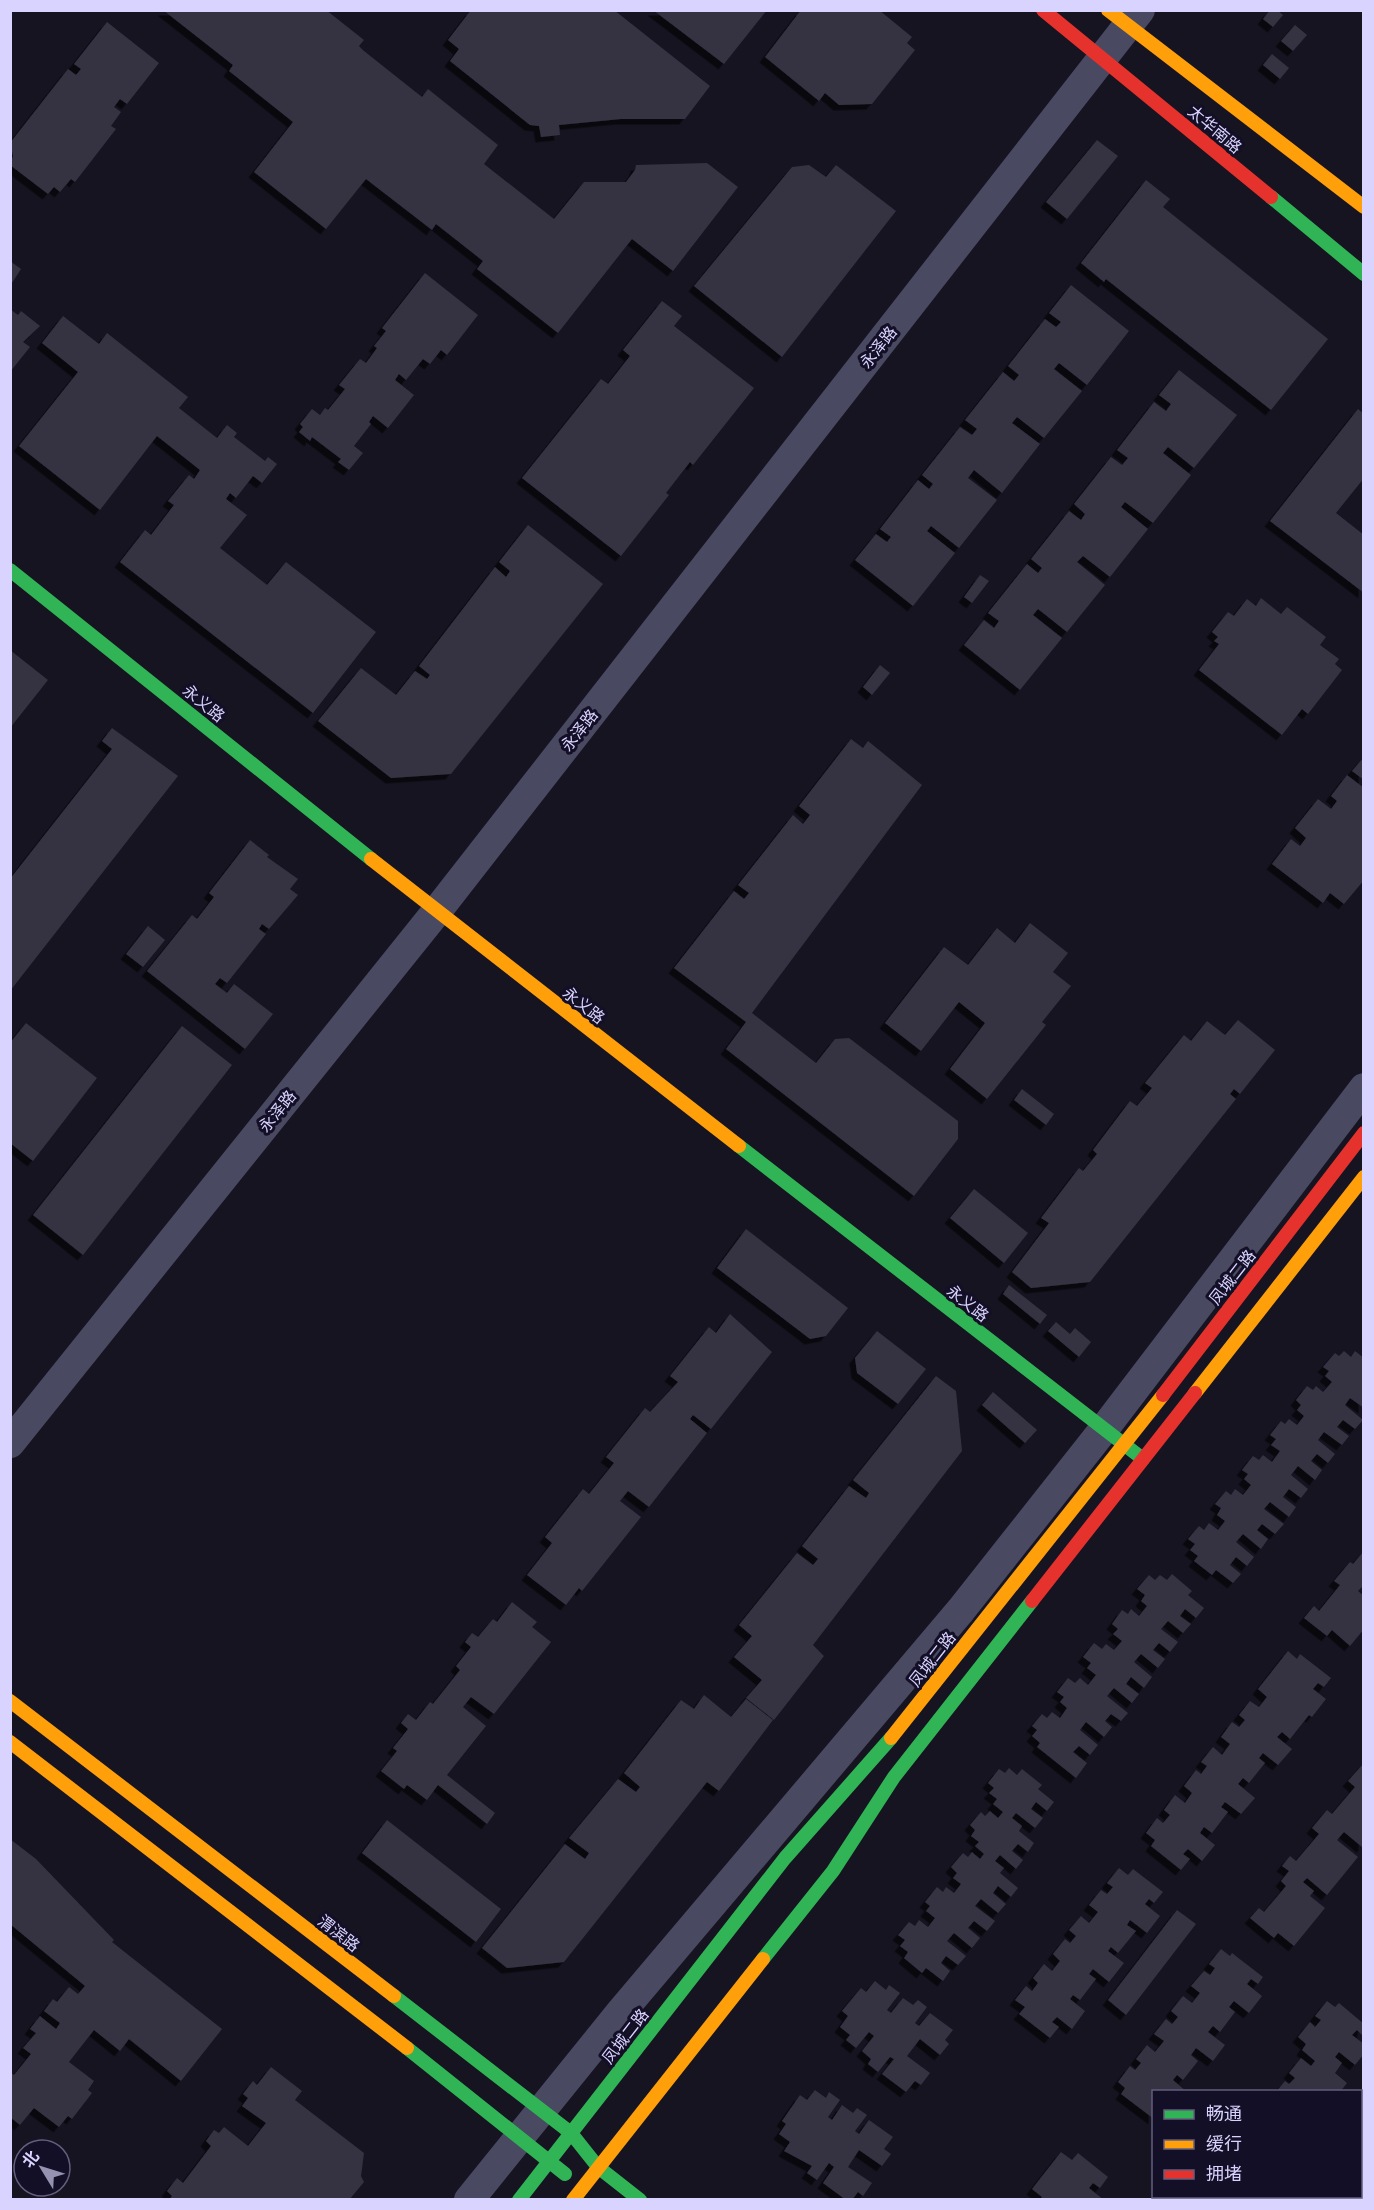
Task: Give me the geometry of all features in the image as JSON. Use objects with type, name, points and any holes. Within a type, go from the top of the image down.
[{"type":"main road","name":"太华南路","points":[[1043,10],[1364,274]]},
{"type":"main road","name":"太华南路","points":[[1125,16],[1364,207]]},
{"type":"main road","name":"永义路","points":[[10,570],[437,911],[1143,1459]]},
{"type":"main road","name":"凤城二路","points":[[519,2199],[785,1858],[894,1735],[1114,1437],[1364,1133]]},
{"type":"main road","points":[[577,2194],[833,1871],[894,1777],[1364,1177]]},
{"type":"main road","name":"渭滨路","points":[[10,1701],[543,2110],[571,2133],[598,2167],[640,2199]]},
{"type":"main road","points":[[10,1742],[491,2113],[520,2139],[550,2161],[577,2194],[596,2199]]},
{"type":"street","name":"永泽路","points":[[10,1443],[437,911],[1104,58],[1125,16]]},
{"type":"street","points":[[469,2199],[620,2013],[961,1610],[1114,1437],[1364,1088]]},
{"type":"building","points":[[163,10],[326,10],[364,40],[359,46],[364,51],[422,97],[428,89],[498,145],[484,164],[554,219],[584,182],[626,182],[636,165],[707,163],[738,187],[673,271],[632,239],[558,333],[477,269],[483,261],[436,224],[432,230],[366,179],[326,229],[254,172],[293,122],[229,71],[233,65]]},
{"type":"building","points":[[471,10],[614,10],[710,86],[685,119],[621,119],[559,125],[560,135],[541,137],[539,126],[530,125],[450,61],[459,49],[448,40]]},
{"type":"building","points":[[653,10],[767,10],[724,64]]},
{"type":"building","points":[[801,10],[879,10],[912,37],[907,43],[915,50],[872,104],[839,105],[825,93],[819,101],[765,57]]},
{"type":"building","points":[[1270,10],[1277,10],[1283,15],[1273,27],[1263,19]]},
{"type":"building","points":[[107,22],[159,63],[127,104],[120,99],[114,107],[121,112],[111,126],[116,129],[75,182],[71,179],[60,192],[54,187],[48,194],[10,165],[13,156],[10,143],[68,69],[76,75],[81,69],[74,64]]},
{"type":"building","points":[[1295,25],[1307,35],[1293,51],[1281,41]]},
{"type":"building","points":[[1272,54],[1289,68],[1280,79],[1263,65]]},
{"type":"building","points":[[1097,140],[1118,156],[1067,219],[1046,202]]},
{"type":"building","points":[[809,165],[826,177],[836,165],[896,211],[782,357],[694,286],[792,167]]},
{"type":"building","points":[[1146,180],[1170,199],[1163,207],[1328,339],[1271,410],[1106,279],[1104,282],[1081,263]]},
{"type":"building","points":[[10,261],[21,269],[10,286]]},
{"type":"building","points":[[425,273],[478,315],[447,355],[441,350],[430,364],[423,359],[406,380],[399,374],[395,380],[414,395],[388,428],[373,416],[369,422],[371,424],[354,446],[363,453],[349,470],[338,462],[341,459],[312,437],[310,441],[299,432],[303,427],[300,424],[312,409],[320,415],[325,408],[328,410],[345,389],[339,385],[360,359],[366,363],[377,348],[374,346],[386,331],[382,328]]},
{"type":"building","points":[[1071,285],[1129,331],[1087,385],[1059,363],[1054,369],[1082,391],[1044,438],[1017,417],[1012,423],[1040,444],[1002,493],[974,470],[968,478],[997,500],[959,548],[931,526],[927,531],[955,553],[913,606],[855,560],[876,534],[887,542],[891,537],[880,529],[918,480],[929,489],[933,484],[922,475],[960,427],[972,435],[977,429],[965,420],[1003,372],[1014,381],[1019,375],[1008,366],[1045,319],[1056,327],[1061,322],[1049,313]]},
{"type":"building","points":[[662,301],[682,316],[674,326],[754,388],[693,465],[690,462],[666,493],[669,495],[621,556],[522,478],[601,379],[608,384],[630,356],[623,350]]},
{"type":"building","points":[[10,309],[18,315],[21,311],[40,326],[23,342],[30,347],[10,372]]},
{"type":"building","points":[[63,316],[99,344],[107,333],[188,397],[179,408],[217,438],[227,425],[237,433],[234,437],[265,461],[268,457],[277,464],[262,483],[253,476],[236,498],[230,493],[226,499],[247,515],[220,548],[267,585],[286,562],[376,632],[313,713],[120,562],[145,530],[151,535],[174,505],[168,501],[189,475],[194,479],[200,470],[157,436],[100,510],[19,446],[78,372],[42,343]]},
{"type":"building","points":[[1179,370],[1237,415],[1194,468],[1168,447],[1163,453],[1191,475],[1153,523],[1125,502],[1121,507],[1148,529],[1110,577],[1083,556],[1077,562],[1105,585],[1067,632],[1038,609],[1033,615],[1062,638],[1020,690],[964,645],[984,620],[994,628],[999,621],[988,613],[1027,564],[1038,573],[1042,568],[1031,559],[1069,511],[1081,520],[1085,514],[1074,504],[1111,457],[1122,465],[1128,458],[1117,450],[1154,402],[1166,411],[1171,404],[1159,395]]},
{"type":"building","points":[[1358,409],[1364,414],[1364,478],[1336,513],[1364,535],[1364,593],[1270,521]]},
{"type":"building","points":[[528,525],[603,584],[451,774],[391,778],[318,721],[361,668],[396,695],[415,671],[427,679],[430,675],[419,666],[495,567],[506,577],[510,571],[499,562]]},
{"type":"building","points":[[980,575],[989,581],[972,603],[964,597]]},
{"type":"building","points":[[1261,598],[1281,614],[1287,607],[1326,637],[1320,645],[1339,659],[1335,664],[1342,670],[1308,714],[1302,709],[1282,735],[1199,670],[1219,644],[1214,641],[1218,637],[1212,632],[1228,612],[1234,616],[1247,599],[1256,606]]},
{"type":"building","points":[[10,650],[48,680],[10,728]]},
{"type":"building","points":[[880,665],[890,673],[872,695],[863,687]]},
{"type":"building","points":[[112,728],[178,776],[10,991],[10,879],[112,749],[102,741]]},
{"type":"building","points":[[851,739],[863,748],[868,741],[922,785],[752,1013],[816,1063],[835,1039],[849,1038],[958,1121],[958,1139],[914,1196],[726,1049],[746,1022],[674,968],[734,891],[744,899],[749,893],[738,885],[793,815],[803,824],[810,815],[799,806]]},
{"type":"building","points":[[1364,757],[1364,780],[1352,771]]},
{"type":"building","points":[[1347,775],[1364,788],[1364,880],[1344,904],[1330,893],[1323,903],[1272,864],[1291,839],[1300,846],[1306,838],[1295,828],[1318,799],[1331,809],[1337,801],[1331,796]]},
{"type":"building","points":[[250,840],[269,855],[267,857],[298,879],[290,889],[298,895],[269,929],[262,924],[259,929],[266,934],[227,983],[220,978],[215,984],[227,993],[234,984],[273,1014],[245,1049],[147,971],[192,915],[197,919],[214,897],[209,893]]},
{"type":"building","points":[[1030,923],[1068,953],[1053,972],[1071,986],[1042,1022],[1046,1025],[987,1099],[950,1069],[985,1023],[959,1002],[921,1051],[885,1023],[944,947],[968,965],[997,928],[1015,943]]},
{"type":"building","points":[[148,926],[165,940],[143,967],[126,954]]},
{"type":"building","points":[[1238,1020],[1275,1050],[1240,1094],[1234,1089],[1230,1094],[1236,1099],[1090,1282],[1031,1288],[1012,1272],[1049,1223],[1041,1218],[1079,1168],[1083,1171],[1097,1154],[1093,1150],[1130,1101],[1137,1106],[1152,1088],[1145,1083],[1184,1035],[1191,1041],[1207,1021],[1225,1035]]},
{"type":"building","points":[[26,1023],[97,1078],[33,1161],[10,1143],[10,1043]]},
{"type":"building","points":[[182,1026],[232,1065],[83,1255],[33,1215]]},
{"type":"building","points":[[1022,1089],[1054,1114],[1046,1125],[1014,1100]]},
{"type":"building","points":[[974,1189],[1028,1233],[1004,1263],[950,1218]]},
{"type":"building","points":[[746,1229],[848,1308],[826,1336],[810,1339],[717,1268]]},
{"type":"building","points":[[1009,1285],[1047,1315],[1040,1324],[1003,1294]]},
{"type":"building","points":[[730,1314],[772,1352],[711,1429],[693,1415],[690,1419],[707,1433],[649,1507],[628,1491],[620,1501],[641,1517],[582,1591],[579,1588],[566,1605],[527,1575],[552,1543],[545,1537],[583,1489],[589,1494],[614,1463],[606,1457],[645,1408],[650,1412],[678,1382],[670,1376],[709,1327],[716,1333]]},
{"type":"building","points":[[1056,1322],[1070,1334],[1075,1328],[1091,1342],[1079,1357],[1048,1331]]},
{"type":"building","points":[[877,1331],[926,1369],[898,1404],[857,1373],[855,1358]]},
{"type":"building","points":[[1344,1351],[1351,1357],[1355,1351],[1364,1358],[1364,1408],[1350,1398],[1345,1405],[1363,1420],[1355,1429],[1343,1420],[1337,1427],[1349,1436],[1342,1445],[1324,1432],[1318,1440],[1335,1454],[1328,1463],[1317,1454],[1311,1461],[1322,1470],[1315,1480],[1298,1466],[1291,1475],[1308,1489],[1301,1498],[1289,1489],[1283,1497],[1296,1507],[1289,1517],[1270,1502],[1264,1509],[1284,1524],[1275,1534],[1262,1524],[1257,1530],[1268,1539],[1261,1549],[1243,1534],[1236,1542],[1254,1557],[1247,1566],[1236,1557],[1230,1565],[1241,1574],[1233,1583],[1216,1570],[1212,1575],[1194,1561],[1198,1556],[1190,1550],[1195,1544],[1188,1539],[1199,1526],[1204,1530],[1209,1523],[1218,1530],[1225,1521],[1217,1515],[1221,1508],[1215,1504],[1226,1491],[1231,1495],[1235,1489],[1243,1495],[1251,1485],[1244,1479],[1248,1474],[1242,1470],[1253,1456],[1259,1460],[1263,1455],[1272,1462],[1280,1451],[1271,1445],[1276,1439],[1270,1435],[1281,1421],[1285,1424],[1289,1419],[1297,1425],[1304,1416],[1297,1410],[1301,1405],[1296,1400],[1307,1386],[1313,1390],[1316,1386],[1323,1392],[1332,1382],[1325,1376],[1329,1371],[1323,1367],[1335,1353],[1339,1356]]},
{"type":"building","points":[[936,1376],[956,1391],[962,1451],[813,1645],[824,1656],[774,1720],[746,1698],[762,1680],[734,1657],[752,1636],[739,1625],[797,1553],[813,1565],[818,1559],[802,1546],[849,1486],[866,1498],[869,1493],[853,1480]]},
{"type":"building","points":[[993,1392],[1037,1430],[1025,1443],[982,1405]]},
{"type":"building","points":[[1364,1551],[1364,1585],[1358,1591],[1364,1596],[1364,1629],[1350,1646],[1332,1630],[1327,1636],[1304,1618],[1314,1606],[1319,1611],[1340,1585],[1334,1581],[1350,1562],[1353,1564]]},
{"type":"building","points":[[1172,1574],[1192,1591],[1188,1595],[1204,1608],[1196,1618],[1185,1609],[1180,1616],[1191,1624],[1183,1633],[1168,1621],[1161,1629],[1178,1642],[1170,1652],[1159,1643],[1153,1650],[1165,1659],[1158,1668],[1141,1654],[1134,1662],[1152,1677],[1144,1688],[1131,1677],[1126,1684],[1139,1694],[1132,1703],[1114,1688],[1107,1696],[1128,1713],[1121,1721],[1111,1714],[1105,1721],[1112,1727],[1104,1737],[1086,1722],[1080,1730],[1098,1745],[1090,1755],[1079,1746],[1073,1752],[1087,1763],[1076,1778],[1037,1747],[1040,1743],[1032,1736],[1037,1730],[1032,1726],[1042,1714],[1047,1718],[1052,1712],[1060,1718],[1067,1708],[1060,1702],[1064,1697],[1057,1692],[1068,1678],[1075,1683],[1080,1678],[1088,1685],[1096,1675],[1087,1668],[1091,1663],[1083,1657],[1094,1643],[1102,1649],[1106,1644],[1114,1650],[1122,1641],[1113,1634],[1118,1629],[1112,1624],[1122,1610],[1128,1614],[1131,1609],[1139,1616],[1147,1606],[1141,1601],[1145,1595],[1137,1589],[1149,1575],[1155,1580],[1160,1575],[1167,1580]]},
{"type":"building","points":[[512,1602],[537,1622],[532,1627],[551,1642],[494,1714],[471,1697],[463,1707],[486,1726],[447,1775],[495,1813],[487,1824],[438,1785],[427,1800],[407,1785],[404,1789],[381,1771],[397,1751],[393,1748],[408,1729],[401,1723],[408,1714],[416,1720],[430,1702],[433,1704],[460,1670],[456,1666],[471,1647],[465,1642],[472,1633],[478,1637],[493,1619],[497,1622]]},
{"type":"building","points":[[1288,1651],[1297,1659],[1300,1654],[1331,1678],[1324,1687],[1318,1683],[1313,1689],[1326,1699],[1312,1717],[1309,1715],[1290,1739],[1282,1732],[1277,1737],[1292,1749],[1278,1765],[1263,1753],[1259,1758],[1265,1763],[1249,1783],[1243,1778],[1238,1784],[1255,1798],[1241,1814],[1225,1802],[1221,1807],[1228,1812],[1212,1833],[1204,1827],[1200,1833],[1215,1845],[1202,1861],[1188,1849],[1183,1854],[1190,1859],[1181,1870],[1151,1846],[1155,1840],[1146,1833],[1157,1818],[1163,1823],[1170,1815],[1164,1810],[1175,1795],[1185,1803],[1192,1793],[1184,1786],[1196,1770],[1201,1774],[1207,1766],[1201,1762],[1213,1747],[1222,1755],[1230,1744],[1221,1737],[1232,1722],[1239,1727],[1245,1720],[1239,1715],[1250,1701],[1259,1707],[1267,1697],[1258,1689]]},
{"type":"building","points":[[704,1695],[731,1717],[746,1699],[773,1720],[719,1791],[707,1782],[564,1962],[507,1968],[482,1948],[565,1844],[585,1859],[589,1853],[569,1838],[618,1779],[636,1792],[640,1787],[624,1773],[681,1700],[694,1709]]},
{"type":"building","points":[[1364,1763],[1364,1845],[1362,1847],[1344,1832],[1337,1840],[1358,1857],[1327,1895],[1307,1878],[1303,1882],[1314,1891],[1310,1896],[1325,1908],[1294,1946],[1278,1933],[1274,1938],[1250,1918],[1259,1908],[1264,1912],[1286,1886],[1281,1881],[1289,1871],[1282,1866],[1290,1856],[1296,1861],[1319,1834],[1312,1828],[1327,1810],[1332,1814],[1355,1787],[1348,1781]]},
{"type":"building","points":[[1009,1768],[1017,1775],[1022,1769],[1042,1785],[1038,1789],[1054,1802],[1047,1811],[1036,1802],[1031,1809],[1043,1818],[1035,1828],[1016,1813],[1012,1818],[1022,1826],[1019,1831],[1034,1843],[1028,1852],[1018,1844],[1012,1851],[1023,1860],[1016,1869],[1000,1855],[995,1861],[1004,1868],[1000,1873],[1018,1888],[1011,1897],[998,1886],[993,1893],[1006,1904],[998,1913],[981,1899],[975,1906],[995,1921],[987,1931],[974,1921],[968,1928],[980,1938],[972,1948],[954,1933],[947,1941],[966,1956],[958,1965],[946,1956],[941,1963],[950,1971],[943,1981],[926,1968],[922,1973],[904,1958],[908,1952],[900,1946],[905,1940],[898,1935],[909,1922],[915,1926],[919,1920],[928,1927],[935,1918],[926,1911],[930,1906],[925,1902],[937,1887],[943,1892],[946,1887],[954,1893],[961,1884],[953,1878],[957,1873],[951,1867],[963,1853],[968,1857],[972,1852],[980,1859],[984,1854],[975,1846],[979,1842],[971,1836],[975,1830],[970,1825],[981,1812],[985,1816],[990,1811],[998,1818],[1003,1812],[993,1804],[997,1799],[989,1793],[994,1788],[988,1783],[999,1769],[1005,1773]]},
{"type":"building","points":[[387,1820],[501,1909],[476,1942],[362,1853]]},
{"type":"building","points":[[10,1839],[36,1859],[114,1940],[112,1942],[222,2029],[181,2081],[129,2039],[120,2051],[94,2030],[69,2062],[94,2081],[88,2090],[92,2093],[72,2119],[68,2116],[59,2127],[34,2108],[20,2125],[10,2117],[10,2072],[14,2075],[31,2054],[23,2048],[36,2033],[30,2029],[40,2016],[56,2029],[60,2023],[44,2011],[53,1999],[57,2002],[69,1987],[78,1994],[85,1986],[10,1924]]},
{"type":"building","points":[[1119,1868],[1128,1875],[1133,1869],[1163,1892],[1154,1903],[1149,1899],[1145,1904],[1160,1916],[1147,1933],[1130,1920],[1127,1925],[1136,1931],[1118,1953],[1111,1947],[1108,1951],[1124,1963],[1109,1982],[1093,1969],[1089,1974],[1096,1979],[1080,2000],[1073,1995],[1070,1999],[1085,2011],[1072,2029],[1057,2017],[1052,2022],[1059,2027],[1050,2038],[1019,2014],[1025,2007],[1015,2000],[1026,1986],[1032,1991],[1038,1983],[1033,1978],[1044,1964],[1052,1971],[1060,1961],[1053,1954],[1065,1939],[1070,1943],[1076,1936],[1069,1930],[1081,1916],[1089,1923],[1098,1912],[1089,1905],[1101,1890],[1107,1894],[1113,1887],[1107,1883]]},
{"type":"building","points":[[1177,1910],[1196,1924],[1126,2015],[1108,2000]]},
{"type":"building","points":[[1221,1949],[1230,1956],[1232,1953],[1263,1977],[1258,1984],[1251,1979],[1247,1984],[1262,1996],[1249,2013],[1234,2001],[1229,2007],[1235,2012],[1220,2032],[1213,2026],[1208,2032],[1225,2045],[1213,2061],[1196,2048],[1191,2055],[1198,2061],[1183,2080],[1177,2075],[1173,2080],[1185,2090],[1152,2090],[1152,2117],[1121,2094],[1125,2088],[1118,2082],[1130,2066],[1135,2070],[1141,2063],[1136,2059],[1147,2045],[1155,2052],[1164,2041],[1154,2034],[1166,2019],[1172,2024],[1178,2017],[1171,2011],[1183,1996],[1192,2003],[1200,1993],[1191,1986],[1204,1971],[1210,1975],[1215,1968],[1209,1964]]},
{"type":"building","points":[[875,1981],[886,1990],[889,1985],[900,1993],[887,2010],[891,2013],[903,1998],[913,2005],[918,2000],[927,2007],[915,2023],[919,2026],[930,2013],[953,2030],[945,2040],[949,2044],[940,2055],[920,2039],[907,2056],[930,2073],[921,2085],[915,2081],[906,2092],[882,2074],[894,2059],[890,2057],[878,2072],[868,2064],[871,2059],[862,2051],[874,2036],[869,2032],[856,2048],[846,2040],[850,2035],[840,2027],[848,2016],[842,2011],[861,1988],[866,1992]]},
{"type":"building","points":[[1327,2001],[1335,2007],[1339,2003],[1364,2024],[1362,2035],[1357,2030],[1352,2035],[1364,2044],[1364,2054],[1355,2065],[1339,2052],[1335,2057],[1342,2063],[1335,2073],[1347,2083],[1342,2090],[1278,2090],[1285,2081],[1289,2084],[1295,2078],[1289,2073],[1301,2058],[1311,2066],[1315,2061],[1302,2050],[1306,2044],[1298,2037],[1310,2022],[1315,2027],[1321,2020],[1315,2016]]},
{"type":"building","points":[[271,2067],[302,2091],[295,2100],[364,2153],[361,2176],[364,2182],[349,2200],[169,2200],[172,2196],[167,2191],[177,2178],[183,2183],[211,2146],[206,2141],[214,2130],[219,2133],[224,2127],[248,2146],[266,2123],[242,2106],[248,2098],[243,2094],[253,2081],[257,2085]]},
{"type":"building","points":[[815,2090],[826,2098],[829,2092],[840,2100],[828,2117],[832,2120],[842,2105],[853,2113],[857,2108],[867,2115],[855,2131],[859,2134],[869,2120],[893,2137],[884,2149],[891,2154],[882,2166],[859,2150],[848,2167],[872,2183],[863,2196],[858,2192],[852,2200],[846,2200],[823,2183],[834,2167],[829,2163],[817,2180],[807,2173],[812,2166],[784,2151],[790,2142],[779,2134],[786,2124],[782,2121],[800,2095],[807,2100]]},
{"type":"building","points":[[1061,2152],[1072,2160],[1078,2153],[1108,2177],[1100,2188],[1093,2183],[1089,2188],[1104,2200],[1040,2200],[1042,2197],[1032,2189]]},
{"type":"building","points":[[1206,2198],[1264,2198],[1265,2200],[1207,2200]]},
{"type":"traffic: fast","points":[[1271,197],[1364,274]]},
{"type":"traffic: fast","points":[[10,570],[371,859]]},
{"type":"traffic: fast","points":[[739,1146],[1143,1459]]},
{"type":"traffic: fast","points":[[763,1959],[833,1871],[894,1777],[1032,1601]]},
{"type":"traffic: fast","points":[[519,2200],[785,1858],[891,1738]]},
{"type":"traffic: fast","points":[[394,1996],[571,2133],[598,2167],[640,2200]]},
{"type":"traffic: fast","points":[[407,2048],[565,2174]]},
{"type":"traffic: slow","points":[[1108,10],[1364,207]]},
{"type":"traffic: slow","points":[[371,859],[739,1146]]},
{"type":"traffic: slow","points":[[1195,1393],[1364,1177]]},
{"type":"traffic: slow","points":[[891,1738],[1163,1395]]},
{"type":"traffic: slow","points":[[10,1701],[394,1996]]},
{"type":"traffic: slow","points":[[10,1742],[407,2048]]},
{"type":"traffic: slow","points":[[573,2200],[763,1959]]},
{"type":"traffic: jam","points":[[1043,10],[1271,197]]},
{"type":"traffic: jam","points":[[1163,1395],[1364,1133]]},
{"type":"traffic: jam","points":[[1032,1601],[1195,1393]]}]
